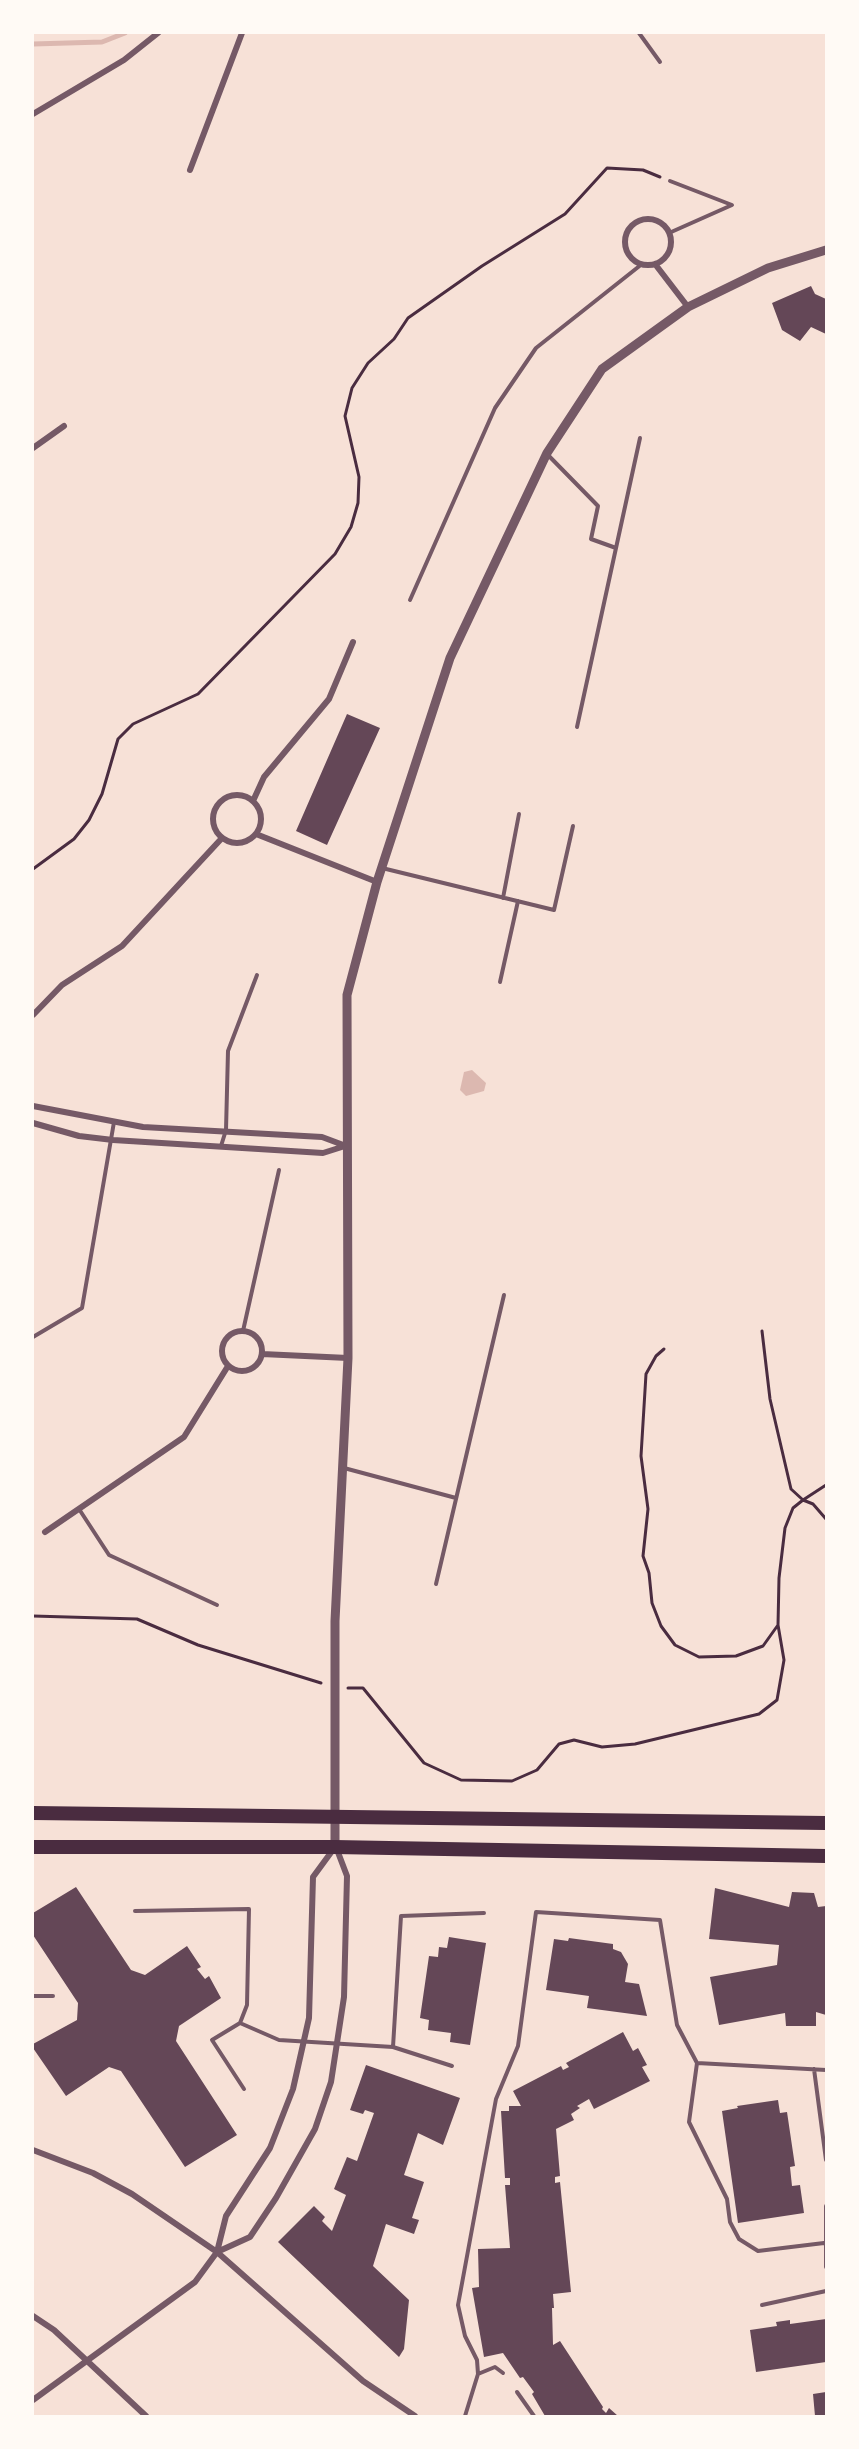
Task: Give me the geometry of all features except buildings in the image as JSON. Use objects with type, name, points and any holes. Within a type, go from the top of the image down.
[{"type":"highway","points":[[33,1813],[826,1823]]},
{"type":"highway","points":[[33,1847],[335,1847],[826,1856]]},
{"type":"street","points":[[33,114],[124,60],[158,33]]},
{"type":"street","points":[[190,170],[242,33]]},
{"type":"street","points":[[639,221],[659,222],[669,233],[671,240],[667,255],[655,264],[642,264],[627,250],[626,236],[629,229],[639,221]]},
{"type":"street","points":[[217,2252],[250,2237],[297,2164],[315,2130],[328,2091],[338,2043],[344,1997],[347,1876],[335,1847],[333,1688],[348,1358],[347,995],[381,868],[450,658],[547,453],[602,369],[688,307],[768,268],[826,250]]},
{"type":"street","points":[[655,264],[688,307]]},
{"type":"street","points":[[33,448],[64,426]]},
{"type":"street","points":[[253,801],[264,777],[329,699],[353,642]]},
{"type":"street","points":[[230,795],[238,795],[253,801],[261,819],[256,834],[240,843],[222,838],[213,825],[217,804],[230,795]]},
{"type":"street","points":[[256,834],[377,882]]},
{"type":"street","points":[[33,1015],[62,985],[122,946],[222,838]]},
{"type":"street","points":[[33,1106],[143,1127],[322,1137],[346,1146]]},
{"type":"street","points":[[33,1123],[79,1136],[113,1140],[323,1153],[346,1146]]},
{"type":"street","points":[[243,1331],[250,1333],[260,1341],[262,1354],[252,1369],[239,1371],[228,1366],[222,1355],[224,1343],[232,1334],[243,1331]]},
{"type":"street","points":[[262,1354],[348,1358]]},
{"type":"street","points":[[45,1532],[183,1437],[228,1366]]},
{"type":"street","points":[[33,2400],[88,2363],[195,2282],[217,2252],[226,2216],[253,2176],[283,2120],[309,2018],[313,1877],[335,1847]]},
{"type":"street","points":[[33,2150],[93,2173],[132,2194],[217,2252],[363,2381],[415,2416]]},
{"type":"street","points":[[33,2316],[54,2330],[146,2416]]},
{"type":"lane","points":[[639,33],[660,62]]},
{"type":"lane","points":[[669,233],[732,205],[670,181]]},
{"type":"lane","points":[[410,600],[495,408],[536,348],[642,264]]},
{"type":"lane","points":[[577,727],[640,438]]},
{"type":"lane","points":[[547,453],[598,506],[591,540],[616,548]]},
{"type":"lane","points":[[503,898],[519,814]]},
{"type":"lane","points":[[381,868],[554,910],[573,826]]},
{"type":"lane","points":[[500,982],[518,901]]},
{"type":"lane","points":[[220,1147],[226,1130],[228,1051],[257,975]]},
{"type":"lane","points":[[33,1337],[82,1308],[113,1140],[114,1122]]},
{"type":"lane","points":[[243,1331],[279,1170]]},
{"type":"lane","points":[[436,1584],[504,1294]]},
{"type":"lane","points":[[344,1467],[456,1498]]},
{"type":"lane","points":[[79,1509],[109,1555],[217,1605]]},
{"type":"lane","points":[[135,1911],[249,1909],[246,2005],[240,2023],[212,2040],[244,2089]]},
{"type":"lane","points":[[393,2047],[400,1916],[484,1912]]},
{"type":"lane","points":[[465,2416],[478,2374],[477,2360],[465,2336],[458,2305],[496,2098],[518,2046],[536,1912],[660,1920],[677,2025],[697,2063],[689,2122],[728,2199],[730,2222],[739,2239],[758,2251],[824,2243]]},
{"type":"lane","points":[[33,1996],[53,1996]]},
{"type":"lane","points":[[240,2023],[279,2040],[305,2039],[393,2047],[452,2066]]},
{"type":"lane","points":[[697,2063],[826,2070]]},
{"type":"lane","points":[[814,2069],[826,2160]]},
{"type":"lane","points":[[826,2206],[824,2243],[826,2267]]},
{"type":"lane","points":[[762,2305],[826,2291]]},
{"type":"lane","points":[[478,2374],[495,2367],[503,2373]]},
{"type":"lane","points":[[517,2392],[534,2416]]},
{"type":"path","points":[[33,869],[74,839],[89,820],[102,794],[118,739],[133,724],[198,693],[335,554],[351,527],[358,503],[360,477],[345,416],[352,388],[368,363],[394,339],[408,318],[482,266],[565,214],[607,168],[643,170],[670,181]]},
{"type":"path","points":[[762,1331],[770,1399],[780,1451],[791,1489],[803,1500],[813,1504],[826,1519]]},
{"type":"path","points":[[664,1349],[656,1356],[646,1374],[641,1456],[648,1509],[643,1556],[649,1573],[652,1603],[661,1626],[675,1645],[699,1657],[736,1656],[763,1646],[778,1625]]},
{"type":"path","points":[[33,1616],[138,1619],[198,1645],[283,1670],[333,1688],[363,1688],[424,1763],[461,1780],[512,1780],[537,1770],[559,1744],[574,1740],[602,1747],[634,1744],[759,1714],[777,1700],[784,1660],[778,1625],[779,1578],[785,1528],[793,1508],[826,1485]]},
{"type":"shaded area","points":[[472,1070],[486,1083],[484,1091],[466,1096],[460,1090],[464,1072]]},
{"type":"waterway","points":[[33,44],[102,42],[125,33]]}]
